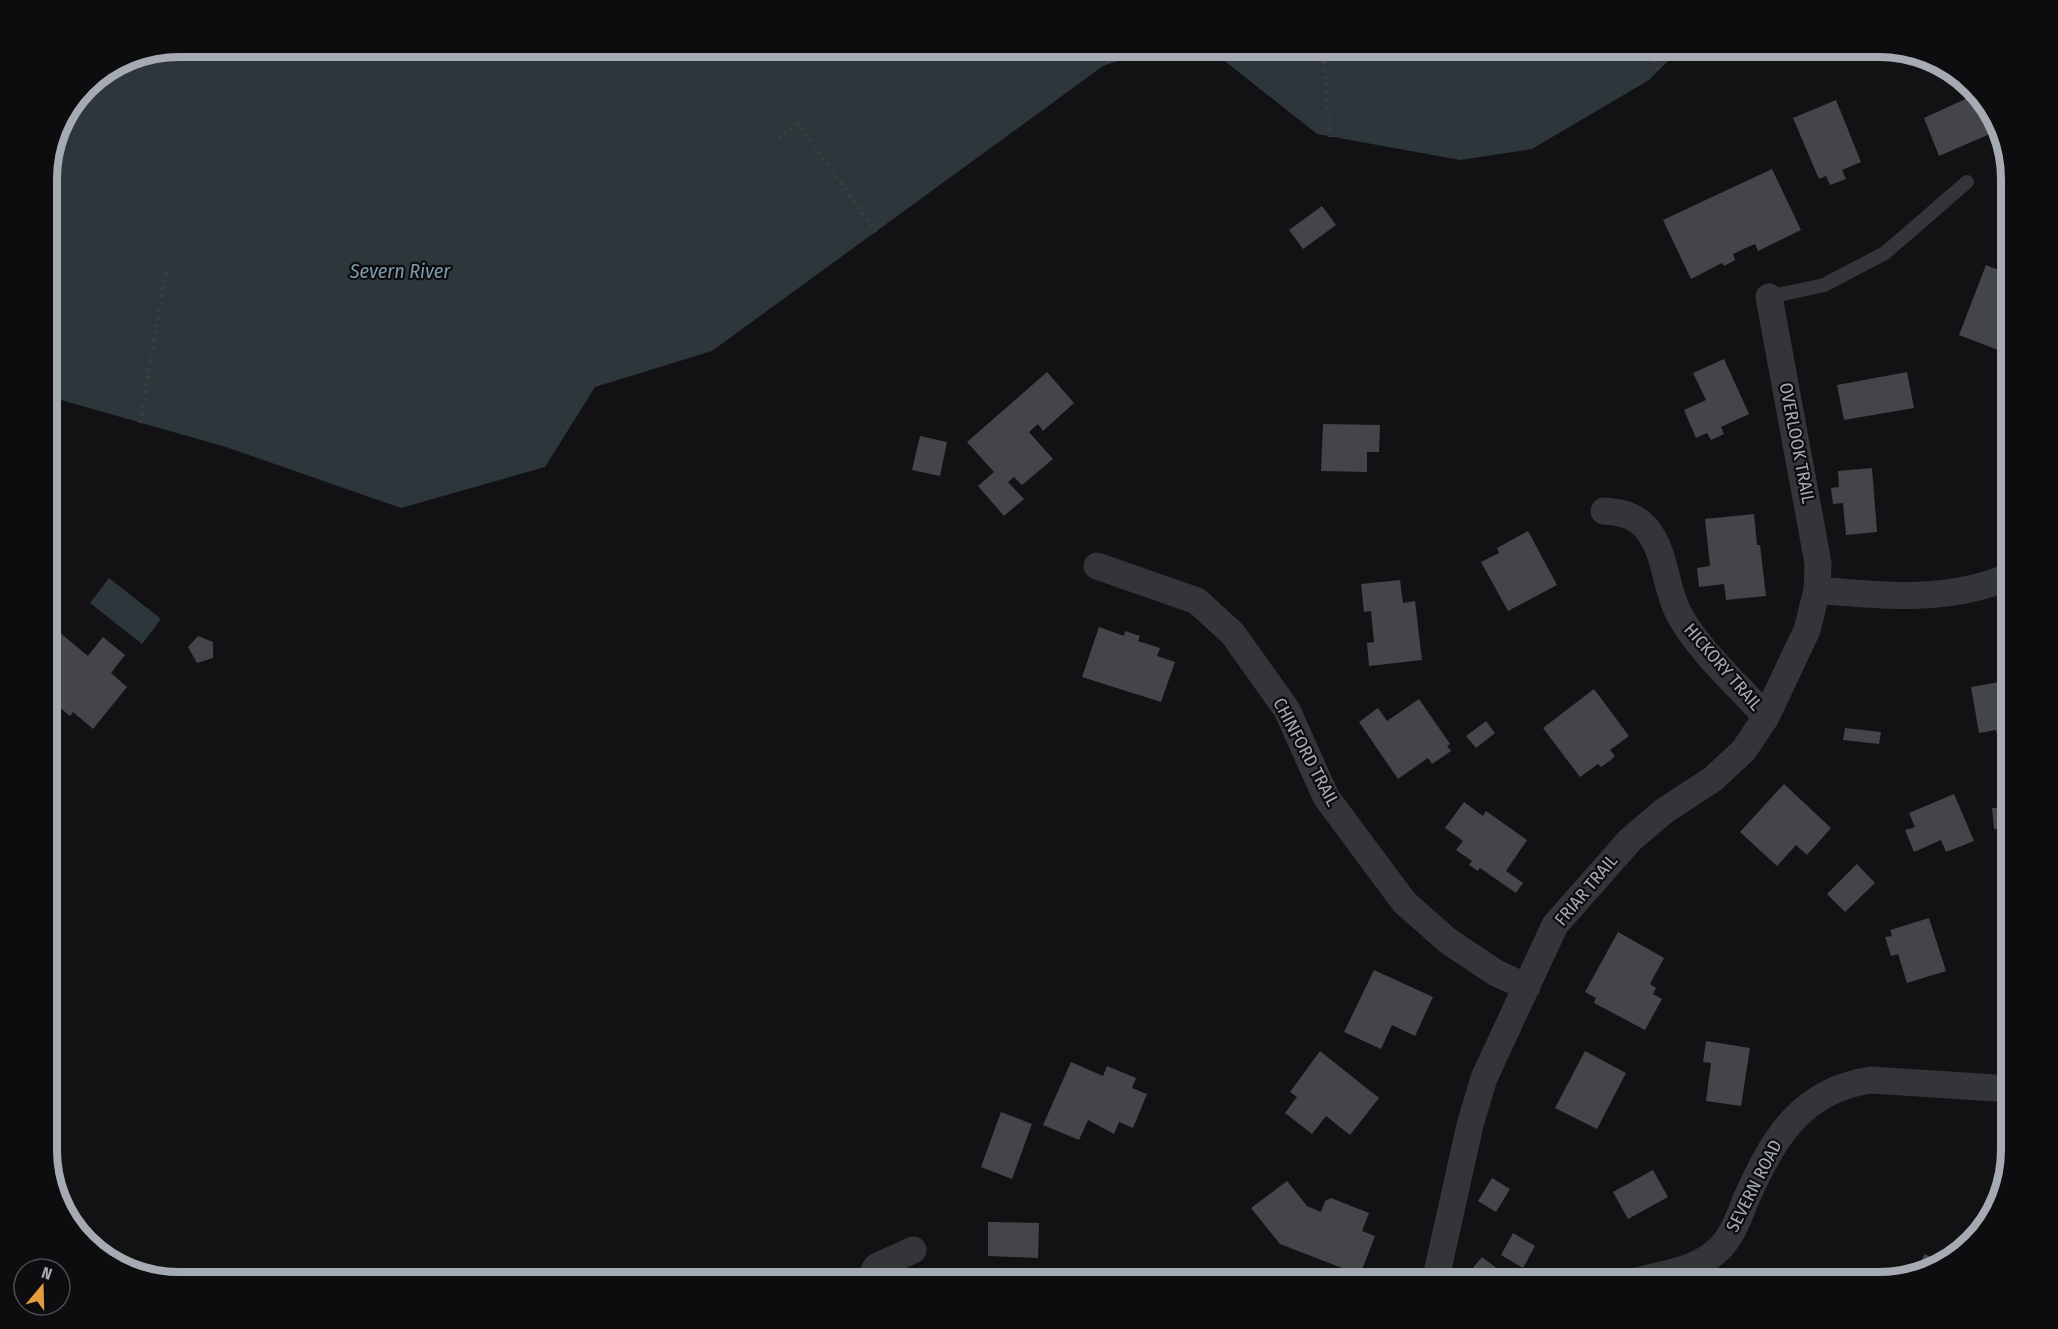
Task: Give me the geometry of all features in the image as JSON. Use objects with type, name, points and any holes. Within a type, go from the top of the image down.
[{"type":"street","name":"OVERLOOK TRAIL","points":[[1769,297],[1815,543],[1817,590]]},
{"type":"street","name":"HICKORY TRAIL","points":[[1604,511],[1628,515],[1645,527],[1660,552],[1674,602],[1689,630],[1766,717]]},
{"type":"street","name":"CHINFORD TRAIL","points":[[1097,566],[1197,601],[1233,634],[1287,710],[1326,797],[1404,902],[1449,942],[1496,973],[1527,987]]},
{"type":"street","points":[[1817,590],[1923,597],[1971,590],[2001,580]]},
{"type":"street","name":"FRIAR TRAIL","points":[[1437,1272],[1477,1101],[1492,1057],[1555,925],[1575,900],[1647,824],[1731,763],[1766,717],[1807,630],[1817,590]]},
{"type":"street","name":"SEVERN ROAD","points":[[1674,1272],[1686,1269],[1719,1250],[1737,1223],[1780,1134],[1800,1110],[1826,1093],[1848,1083],[1871,1080],[2001,1088]]},
{"type":"street","points":[[874,1272],[876,1267],[913,1250]]},
{"type":"lane","points":[[1769,297],[1824,285],[1885,253],[1967,182]]},
{"type":"path","points":[[1324,57],[1330,137]]},
{"type":"path","points":[[1653,57],[1658,72]]},
{"type":"path","points":[[778,138],[798,123],[876,232]]},
{"type":"path","points":[[140,423],[166,270]]},
{"type":"water","name":"Severn River","points":[[171,57],[1129,57],[1103,66],[712,351],[595,387],[545,467],[401,508],[226,447],[57,399],[57,171],[61,147],[73,118],[87,98],[105,82],[132,66]]},
{"type":"water","points":[[1220,57],[1672,57],[1649,80],[1532,149],[1460,160],[1317,134]]},
{"type":"water","points":[[109,578],[161,619],[142,644],[90,603]]},
{"type":"building","points":[[1970,97],[1981,111],[1992,133],[1939,156],[1924,118]]},
{"type":"building","points":[[1836,100],[1861,162],[1842,170],[1846,179],[1830,185],[1826,176],[1819,179],[1793,118]]},
{"type":"building","points":[[1772,169],[1801,230],[1758,251],[1755,244],[1748,247],[1733,254],[1735,260],[1724,266],[1722,263],[1691,279],[1663,220]]},
{"type":"building","points":[[1322,206],[1336,225],[1303,249],[1289,230]]},
{"type":"building","points":[[1986,265],[2001,271],[2001,342],[1998,350],[1959,335]]},
{"type":"building","points":[[1724,359],[1749,414],[1721,427],[1724,434],[1711,440],[1707,433],[1696,438],[1684,410],[1706,400],[1693,373]]},
{"type":"building","points":[[1047,372],[1074,403],[1043,431],[1038,424],[1029,432],[1053,459],[1022,485],[1014,477],[1008,482],[1024,499],[1004,516],[978,486],[994,472],[967,442]]},
{"type":"building","points":[[1907,372],[1914,408],[1844,420],[1837,385]]},
{"type":"building","points":[[1323,424],[1380,425],[1379,452],[1367,452],[1367,472],[1321,471]]},
{"type":"building","points":[[920,436],[947,442],[940,476],[912,470]]},
{"type":"building","points":[[1872,468],[1877,532],[1846,535],[1843,503],[1833,504],[1831,488],[1839,487],[1838,471]]},
{"type":"building","points":[[1754,514],[1766,596],[1726,600],[1724,584],[1699,587],[1697,568],[1710,566],[1705,519]]},
{"type":"building","points":[[1528,531],[1557,585],[1508,611],[1481,562],[1499,553],[1497,548]]},
{"type":"building","points":[[1400,580],[1403,603],[1415,601],[1422,660],[1369,666],[1367,643],[1374,642],[1371,611],[1364,612],[1361,584]]},
{"type":"building","points":[[1099,627],[1124,636],[1125,631],[1140,636],[1138,641],[1160,648],[1157,656],[1175,662],[1161,702],[1082,677]]},
{"type":"building","points":[[57,630],[88,656],[103,637],[125,655],[111,673],[127,687],[93,729],[73,712],[70,716],[57,705]]},
{"type":"building","points":[[198,636],[213,642],[213,658],[197,663],[188,647]]},
{"type":"building","points":[[2001,682],[2001,745],[1999,745],[1996,730],[1979,733],[1971,687]]},
{"type":"building","points":[[1594,689],[1629,736],[1610,750],[1615,756],[1611,760],[1601,767],[1598,764],[1580,777],[1543,728]]},
{"type":"building","points":[[1419,699],[1450,744],[1447,746],[1451,751],[1432,764],[1428,758],[1398,779],[1359,722],[1378,708],[1387,721]]},
{"type":"building","points":[[1486,721],[1495,733],[1476,748],[1466,736]]},
{"type":"building","points":[[1845,728],[1881,732],[1879,744],[1843,740]]},
{"type":"building","points":[[1784,784],[1831,828],[1807,855],[1796,845],[1777,866],[1740,832]]},
{"type":"building","points":[[1954,794],[1974,841],[1946,852],[1941,840],[1914,852],[1905,830],[1915,827],[1909,813]]},
{"type":"building","points":[[1464,802],[1483,816],[1486,811],[1527,840],[1506,871],[1523,883],[1516,893],[1480,868],[1478,871],[1469,865],[1472,861],[1456,850],[1463,841],[1445,828]]},
{"type":"building","points":[[1992,808],[2001,808],[2001,851],[1999,829],[1994,829]]},
{"type":"building","points":[[1857,864],[1875,883],[1845,912],[1827,894]]},
{"type":"building","points":[[1929,918],[1946,971],[1907,983],[1898,954],[1891,956],[1885,937],[1892,936],[1890,930]]},
{"type":"building","points":[[1618,932],[1664,958],[1650,984],[1656,988],[1653,994],[1662,999],[1645,1030],[1594,1003],[1596,998],[1585,992]]},
{"type":"building","points":[[1374,970],[1433,997],[1415,1036],[1392,1025],[1381,1049],[1344,1032]]},
{"type":"building","points":[[1706,1041],[1750,1048],[1741,1106],[1706,1101],[1711,1063],[1703,1062]]},
{"type":"building","points":[[1320,1051],[1379,1098],[1350,1135],[1326,1116],[1312,1134],[1285,1113],[1297,1097],[1290,1092]]},
{"type":"building","points":[[1585,1051],[1626,1073],[1597,1129],[1555,1108]]},
{"type":"building","points":[[1071,1062],[1103,1076],[1107,1066],[1136,1078],[1132,1088],[1147,1094],[1133,1128],[1119,1122],[1114,1134],[1088,1120],[1079,1140],[1043,1125]]},
{"type":"building","points":[[1001,1112],[1032,1124],[1012,1179],[981,1167]]},
{"type":"building","points":[[1653,1170],[1668,1197],[1628,1219],[1613,1192]]},
{"type":"building","points":[[1492,1178],[1510,1189],[1496,1212],[1478,1201]]},
{"type":"building","points":[[1287,1181],[1307,1206],[1321,1212],[1325,1201],[1331,1198],[1369,1213],[1362,1231],[1375,1236],[1361,1272],[1352,1272],[1280,1244],[1251,1208]]},
{"type":"building","points":[[988,1222],[1039,1223],[1038,1258],[988,1256]]},
{"type":"building","points":[[1513,1233],[1535,1246],[1523,1268],[1501,1255]]},
{"type":"building","points":[[1925,1254],[1934,1259],[1926,1263],[1918,1266]]},
{"type":"building","points":[[1482,1257],[1502,1272],[1469,1272]]}]
